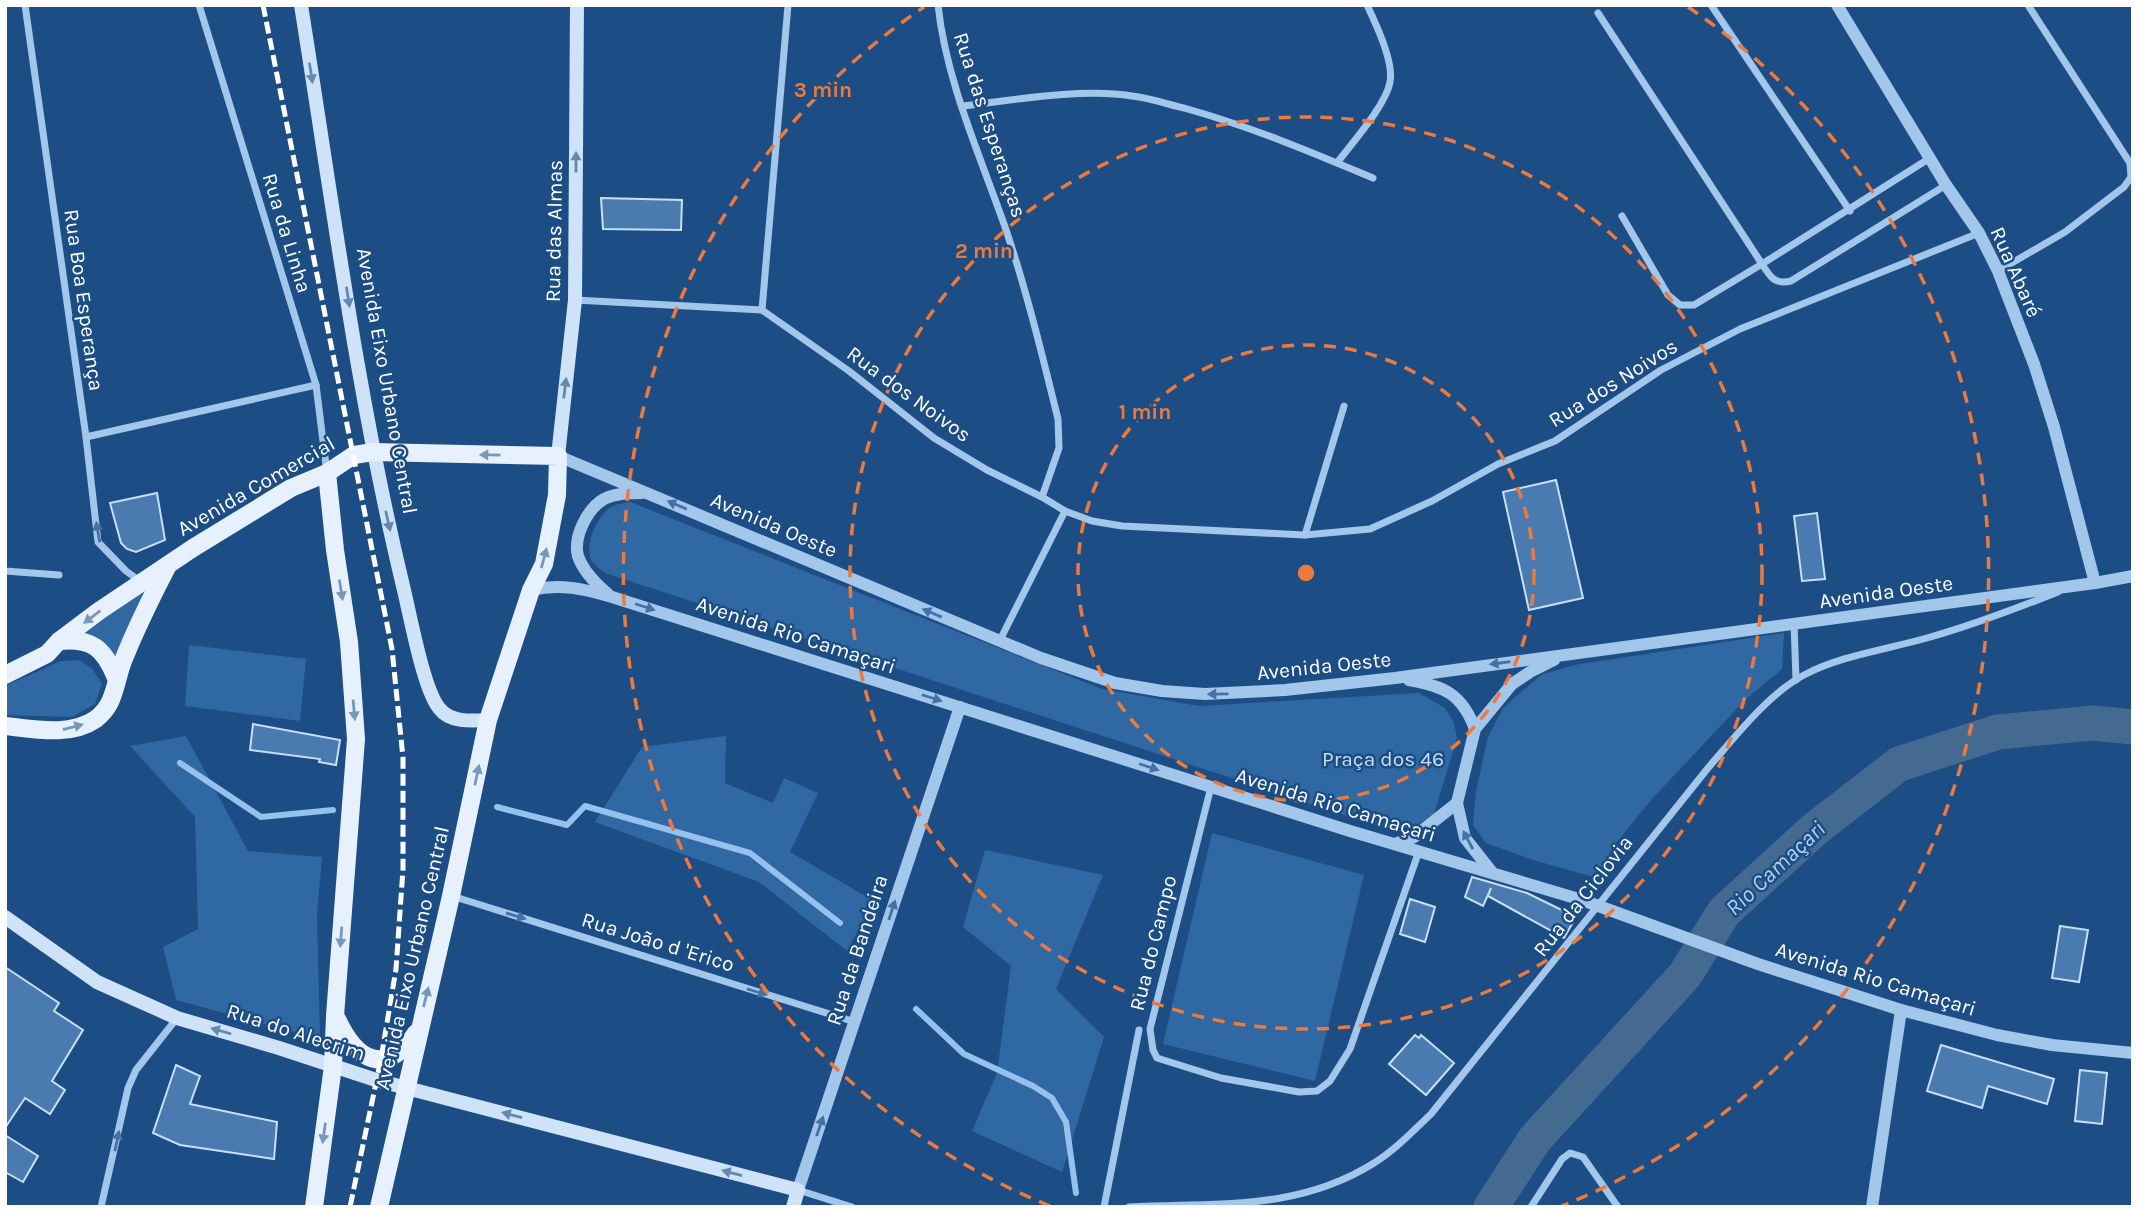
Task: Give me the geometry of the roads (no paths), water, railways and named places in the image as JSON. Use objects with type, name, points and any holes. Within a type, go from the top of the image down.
[{"type":"main road","name":"Avenida Eixo Urbano Central","points":[[301,5],[373,452],[410,615],[434,700],[440,710],[459,720],[488,720]]},
{"type":"main road","name":"Rua das Almas","points":[[558,456],[575,300],[577,5]]},
{"type":"main road","points":[[373,452],[558,456]]},
{"type":"main road","name":"Avenida Comercial","points":[[5,675],[47,654],[59,641],[141,582],[291,488],[327,473],[354,455],[373,452]]},
{"type":"main road","name":"Avenida Eixo Urbano Central","points":[[379,1207],[451,896],[488,720],[531,590],[544,564],[557,493],[558,456]]},
{"type":"main road","points":[[314,1207],[333,1066],[356,739],[349,642],[335,551],[327,473]]},
{"type":"main road","name":"Avenida Comercial","points":[[5,726],[52,731],[84,724],[106,709],[132,637],[167,567]]},
{"type":"main road","points":[[59,641],[80,641],[99,649],[110,663],[116,678]]},
{"type":"main road","name":"Rua do Alecrim","points":[[5,917],[97,982],[177,1018],[376,1080],[798,1190]]},
{"type":"main road","points":[[335,1016],[346,1039],[363,1056],[381,1059],[395,1055],[418,1030]]},
{"type":"main road","name":"Rua da Bandeira","points":[[793,1207],[798,1190]]},
{"type":"street","name":"Rua Boa Esperança","points":[[25,5],[86,437],[98,542],[126,571],[141,582]]},
{"type":"street","name":"Rua da Linha","points":[[199,5],[316,385],[327,473]]},
{"type":"street","points":[[575,300],[762,310],[788,5]]},
{"type":"street","name":"Rua das Esperanças","points":[[938,5],[940,29],[963,106],[1011,244],[1058,419],[1059,448],[1042,497]]},
{"type":"street","points":[[1337,163],[1384,98],[1390,83],[1390,65],[1367,5]]},
{"type":"street","points":[[1711,5],[1850,211]]},
{"type":"street","name":"Rua Abaré","points":[[1837,5],[1979,233],[1998,271],[2034,364],[2050,415],[2095,583]]},
{"type":"street","points":[[1998,271],[2065,232],[2118,193],[2131,177],[2130,163],[2028,5]]},
{"type":"street","points":[[1598,13],[1762,264],[1778,283],[1791,281],[1947,185]]},
{"type":"street","points":[[963,106],[1031,98],[1131,95],[1260,131],[1373,178]]},
{"type":"street","points":[[1622,216],[1668,295],[1680,305],[1694,305],[1850,211],[1930,158]]},
{"type":"street","name":"Rua dos Noivos","points":[[762,310],[849,371],[934,438],[987,470],[1065,511],[1092,521],[1122,526],[1305,535],[1370,529],[1389,522],[1433,501],[1487,469],[1555,441],[1661,370],[1740,329],[1979,233]]},
{"type":"street","points":[[86,437],[316,385]]},
{"type":"street","points":[[1305,535],[1344,406]]},
{"type":"street","name":"Avenida Oeste","points":[[558,456],[999,642],[1115,683],[1162,691],[1243,693],[1395,678],[2071,587],[2133,576]]},
{"type":"street","points":[[612,597],[588,575],[581,563],[577,543],[580,531],[595,506],[605,499],[619,494],[649,493]]},
{"type":"street","points":[[999,642],[1065,511]]},
{"type":"street","points":[[5,571],[59,575]]},
{"type":"street","name":"Avenida Rio Camaçari","points":[[531,590],[552,586],[578,588],[612,597],[1211,787],[1598,905],[1758,964],[1901,1010],[1997,1035],[2070,1048],[2133,1053]]},
{"type":"street","name":"Rua da Ciclovia","points":[[1129,1207],[1265,1202],[1322,1188],[1376,1162],[1404,1140],[1439,1105],[1708,768],[1768,703],[1796,680],[1829,664],[1930,638],[1998,616],[2071,587]]},
{"type":"street","points":[[1794,623],[1796,680]]},
{"type":"street","points":[[1491,872],[1465,838],[1457,803],[1475,729],[1512,684],[1567,654]]},
{"type":"street","points":[[1395,678],[1446,689],[1457,697],[1469,712],[1475,729]]},
{"type":"street","name":"Rua da Bandeira","points":[[798,1190],[960,707]]},
{"type":"street","name":"Rua do Campo","points":[[1211,787],[1150,1029],[1153,1051],[1157,1058],[1181,1067],[1221,1078],[1300,1092],[1317,1091],[1330,1082],[1350,1049],[1419,851]]},
{"type":"street","points":[[1395,844],[1414,837],[1457,803]]},
{"type":"street","name":"Rua João d 'Erico","points":[[451,896],[855,1022]]},
{"type":"street","points":[[1872,1207],[1901,1010]]},
{"type":"street","points":[[101,1207],[132,1079],[142,1061],[177,1018]]},
{"type":"street","points":[[1104,1207],[1139,1030]]},
{"type":"street","points":[[1531,1207],[1562,1158],[1570,1153],[1584,1157],[1618,1207]]},
{"type":"street","points":[[798,1190],[852,1207]]},
{"type":"waterway","name":"Rio Camaçari","points":[[1491,1207],[1535,1139],[1685,975],[1724,912],[1815,829],[1899,764],[1998,732],[2093,723],[2133,727]]},
{"type":"waterway","points":[[180,763],[261,817],[333,810]]},
{"type":"waterway","points":[[497,807],[567,825],[585,806],[750,853],[840,923]]},
{"type":"waterway","points":[[916,1009],[964,1054],[1033,1086],[1052,1098],[1066,1122],[1076,1193]]},
{"type":"railway","points":[[263,5],[392,649],[403,758],[403,869],[396,969],[381,1059],[350,1207]]},
{"type":"park label","name":"Praça dos 46","points":[[1383,759]]}]
